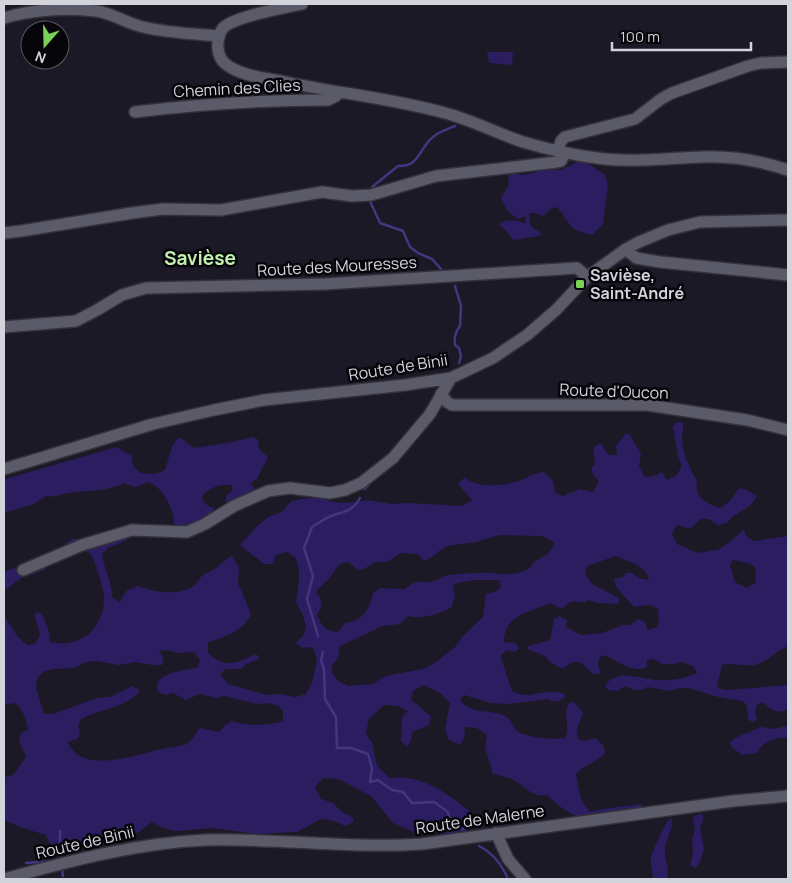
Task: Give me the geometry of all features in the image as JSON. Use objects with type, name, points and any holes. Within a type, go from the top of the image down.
[{"type":"street","points":[[302,4],[249,16],[228,24],[220,33],[218,53],[225,63],[233,69],[245,73],[445,113],[522,142],[562,152],[599,158],[654,160],[704,157],[730,158],[788,170]]},
{"type":"street","points":[[4,18],[44,7],[95,11],[117,16],[141,27],[174,32],[220,33]]},
{"type":"street","points":[[4,233],[155,210],[221,210],[322,192],[352,196],[371,195],[436,176],[557,162],[561,161],[561,141],[565,137],[635,119],[672,93],[748,66],[760,63],[788,62]]},
{"type":"street","name":"Chemin des Clies","points":[[135,112],[187,106],[277,100],[328,100],[339,92]]},
{"type":"street","name":"Route de Binii","points":[[4,469],[153,424],[214,410],[264,400],[405,385],[451,378],[493,358],[527,335],[556,310],[586,277],[639,242],[668,230],[700,222],[788,220]]},
{"type":"street","points":[[626,249],[636,258],[660,262],[788,275]]},
{"type":"street","name":"Route des Mouresses","points":[[4,328],[76,321],[122,295],[146,288],[325,284],[577,268],[586,277]]},
{"type":"street","points":[[23,570],[82,545],[132,530],[187,532],[205,524],[234,506],[268,491],[290,488],[330,493],[350,488],[361,483],[393,458],[430,414],[451,378]]},
{"type":"street","name":"Route d'Oucon","points":[[441,394],[452,405],[647,405],[747,420],[788,430]]},
{"type":"street","name":"Route de Malerne","points":[[175,842],[240,840],[390,846],[447,841],[733,801],[788,796]]},
{"type":"street","points":[[496,833],[508,860],[525,879]]},
{"type":"street","name":"Route de Binii","points":[[4,879],[104,853],[175,842]]},
{"type":"shaded area","points":[[487,52],[513,52],[512,65],[489,63]]},
{"type":"shaded area","points":[[577,162],[586,162],[605,175],[608,185],[603,224],[592,235],[579,231],[571,226],[557,207],[550,209],[544,216],[529,213],[531,226],[542,233],[539,236],[513,240],[499,224],[509,220],[526,223],[525,216],[519,219],[510,213],[501,198],[509,185],[508,178],[510,172],[522,175],[534,173],[541,168],[561,170]]},
{"type":"shaded area","points":[[677,422],[683,423],[682,439],[684,450],[689,466],[697,481],[697,491],[702,499],[720,508],[730,501],[739,488],[757,496],[750,505],[727,523],[718,525],[708,519],[701,519],[690,529],[677,525],[672,534],[677,544],[698,553],[720,549],[744,530],[746,536],[754,541],[788,536],[788,646],[754,665],[722,665],[717,686],[728,690],[788,685],[788,708],[778,712],[762,702],[757,705],[755,711],[757,719],[753,722],[748,720],[747,706],[743,701],[722,698],[688,688],[671,691],[647,687],[642,690],[636,690],[625,686],[618,691],[608,690],[605,686],[609,681],[621,676],[666,680],[682,678],[697,673],[693,666],[682,662],[663,664],[653,659],[647,660],[647,667],[637,669],[626,666],[605,655],[599,658],[598,665],[601,673],[593,674],[580,662],[573,662],[563,669],[551,663],[545,656],[527,649],[528,646],[550,640],[554,619],[559,616],[567,620],[566,627],[581,635],[602,633],[623,625],[630,625],[638,619],[644,621],[648,630],[657,627],[659,620],[658,609],[650,605],[634,607],[617,588],[614,580],[623,577],[626,573],[632,573],[639,578],[649,580],[647,575],[641,567],[616,556],[587,566],[585,574],[592,584],[619,598],[619,604],[597,603],[589,600],[570,603],[562,609],[550,603],[513,620],[505,633],[504,642],[516,643],[519,649],[514,652],[507,650],[501,655],[512,691],[527,695],[555,692],[565,694],[564,698],[556,702],[548,699],[509,704],[491,703],[464,695],[460,700],[475,710],[506,716],[519,732],[538,738],[554,739],[565,738],[567,734],[567,708],[569,703],[574,702],[583,713],[577,730],[578,739],[583,741],[596,738],[604,747],[605,754],[576,774],[580,795],[584,804],[591,812],[641,804],[643,807],[581,817],[576,816],[547,795],[537,795],[513,780],[493,774],[485,747],[487,735],[477,728],[464,727],[465,736],[460,745],[448,739],[445,729],[450,703],[440,693],[424,685],[413,691],[411,700],[431,716],[429,725],[412,732],[411,741],[407,747],[401,741],[402,717],[408,711],[398,706],[384,705],[369,719],[366,733],[372,743],[377,765],[389,778],[411,779],[432,786],[452,797],[469,811],[470,821],[466,832],[419,834],[393,823],[372,797],[339,779],[323,778],[315,787],[321,799],[333,803],[342,812],[352,817],[354,822],[345,826],[334,821],[321,819],[297,832],[256,834],[213,828],[176,831],[161,827],[152,822],[133,835],[117,829],[98,844],[59,849],[52,846],[46,835],[4,820],[4,777],[13,775],[26,757],[19,741],[21,733],[28,730],[24,715],[18,706],[15,703],[4,705],[4,615],[17,636],[27,645],[35,644],[40,635],[35,616],[36,612],[41,613],[45,620],[50,642],[71,642],[80,639],[95,628],[103,610],[104,594],[101,582],[91,554],[86,551],[58,550],[72,539],[81,539],[88,547],[128,536],[126,541],[108,548],[102,554],[111,586],[112,597],[120,602],[126,591],[138,586],[166,592],[188,589],[195,585],[203,575],[232,556],[239,568],[238,583],[251,614],[248,620],[238,629],[208,643],[208,653],[225,663],[237,662],[256,654],[260,658],[246,664],[241,669],[226,669],[220,674],[228,684],[267,695],[281,694],[295,697],[306,694],[313,680],[317,658],[312,647],[303,648],[295,643],[304,635],[306,626],[296,602],[299,571],[296,558],[287,552],[276,555],[273,564],[264,564],[240,545],[268,517],[282,512],[291,501],[318,497],[333,502],[348,503],[367,500],[392,504],[462,506],[472,500],[458,484],[465,477],[470,481],[483,485],[498,485],[512,483],[544,472],[553,481],[555,493],[563,496],[580,489],[593,492],[599,481],[593,475],[591,468],[595,464],[593,448],[601,443],[608,455],[617,455],[616,446],[626,433],[630,435],[641,454],[639,466],[645,477],[654,476],[662,472],[667,480],[677,475],[682,465],[678,457],[673,427]],"holes":[[[500,535],[542,536],[554,542],[549,553],[519,573],[448,575],[430,582],[417,582],[405,589],[380,588],[373,593],[370,604],[361,617],[345,623],[338,632],[327,629],[322,625],[317,615],[321,603],[316,592],[328,580],[336,568],[345,562],[349,562],[355,568],[362,570],[376,562],[387,562],[401,553],[418,554],[424,561],[448,546],[476,542]],[[733,560],[748,563],[755,567],[756,582],[747,588],[735,582],[730,566]],[[474,580],[499,580],[501,587],[495,592],[486,594],[483,617],[462,637],[455,647],[433,664],[423,669],[386,676],[372,684],[348,686],[337,680],[332,672],[332,665],[338,658],[340,646],[383,626],[400,624],[408,616],[425,617],[451,608],[455,597],[453,584]],[[159,651],[194,652],[200,660],[198,667],[164,676],[157,685],[158,692],[166,695],[173,693],[186,700],[200,694],[217,698],[225,696],[257,704],[269,703],[278,706],[283,711],[283,721],[257,725],[231,721],[219,732],[200,728],[187,744],[124,758],[96,760],[84,758],[74,752],[68,742],[77,739],[80,734],[78,726],[81,719],[120,705],[140,691],[133,686],[110,697],[97,698],[53,714],[44,714],[36,688],[37,679],[43,672],[53,669],[74,668],[86,662],[97,661],[119,665],[135,662],[162,665],[164,659]]]},
{"type":"shaded area","points":[[253,437],[259,440],[259,448],[268,457],[257,479],[251,483],[255,490],[229,503],[226,502],[226,496],[233,490],[231,485],[212,488],[202,496],[204,502],[213,508],[214,511],[208,517],[186,528],[175,525],[167,500],[157,487],[148,482],[135,487],[124,483],[104,489],[53,497],[46,496],[34,504],[4,513],[4,480],[9,478],[116,447],[132,456],[135,468],[138,471],[154,474],[165,470],[172,446],[177,439],[181,438],[194,448]]},
{"type":"shaded area","points":[[40,558],[45,570],[21,578],[4,591],[4,572]]},
{"type":"shaded area","points":[[788,726],[788,741],[787,738],[774,739],[765,743],[757,753],[743,755],[732,748],[730,742],[761,727],[773,729]]},
{"type":"shaded area","points":[[703,815],[700,827],[704,849],[696,868],[690,865],[693,852],[692,839],[695,829],[693,820],[694,816]]},
{"type":"shaded area","points":[[670,818],[672,824],[665,848],[667,879],[653,879],[652,856],[662,831]]},
{"type":"waterway","points":[[372,187],[398,166],[415,160],[428,141],[435,135],[455,126]]},
{"type":"waterway","points":[[370,201],[380,223],[403,231],[410,247],[432,259],[442,270]]},
{"type":"waterway","points":[[455,286],[461,306],[460,326],[455,340],[455,345],[459,348],[461,356],[459,363]]},
{"type":"waterway","points":[[365,489],[370,483]]},
{"type":"waterway","points":[[318,636],[307,599],[313,576],[304,548],[312,527],[328,517],[349,510],[360,498]]},
{"type":"waterway","points":[[323,652],[321,660],[324,669],[325,699],[336,717],[337,748],[351,748],[368,754],[372,768],[370,782],[378,780],[392,790],[403,792],[412,803],[434,802],[448,812],[450,821],[463,829]]},
{"type":"waterway","points":[[59,861],[60,831]]},
{"type":"waterway","points":[[479,846],[489,852],[503,869],[508,879]]},
{"type":"waterway","points":[[26,863],[51,861]]},
{"type":"waterway","points":[[62,870],[63,876]]},
{"type":"place","name":"Savièse, Saint-André","points":[[580,284]]},
{"type":"district","name":"Savièse","points":[[200,258]]}]
